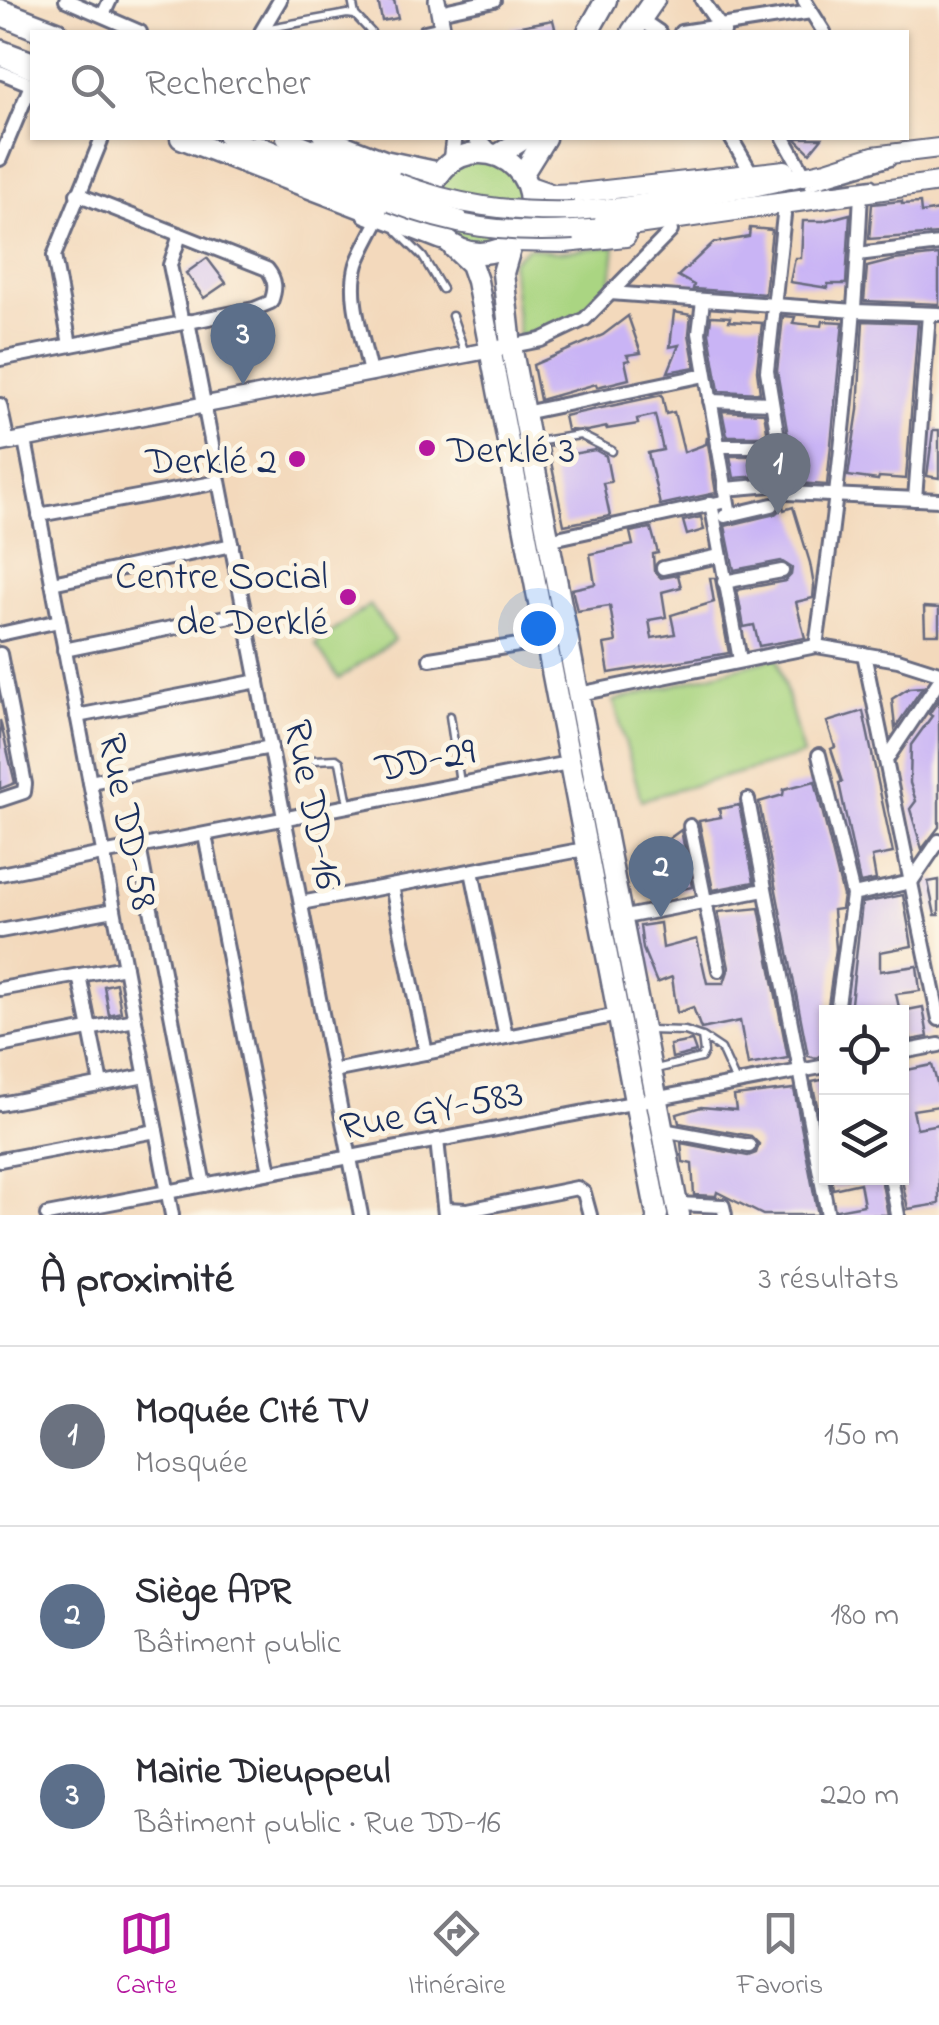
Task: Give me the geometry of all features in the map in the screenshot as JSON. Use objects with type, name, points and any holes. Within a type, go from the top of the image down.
[{"type":"main road","points":[[589,30],[606,0]]},
{"type":"main road","points":[[646,29],[654,0]]},
{"type":"main road","points":[[0,10],[43,30]]},
{"type":"main road","points":[[0,54],[30,63]]},
{"type":"main road","points":[[185,140],[484,254],[512,242],[600,241],[784,215],[826,198]]},
{"type":"main road","points":[[234,140],[393,192]]},
{"type":"main road","points":[[290,140],[458,224],[501,232],[784,182],[826,171]]},
{"type":"main road","points":[[329,140],[384,161],[445,168]]},
{"type":"main road","points":[[518,140],[470,154],[445,168],[432,188],[431,205],[448,243],[472,264],[475,272],[618,1016],[646,1100],[663,1130],[678,1209]]},
{"type":"main road","points":[[543,140],[525,180],[530,213],[512,242],[503,273],[511,346],[651,1070],[646,1100],[657,1215]]},
{"type":"main road","points":[[489,149],[510,162],[525,180],[553,194],[783,170],[800,181],[853,160],[939,152]]},
{"type":"main road","points":[[574,221],[623,227],[939,182]]},
{"type":"street","points":[[66,0],[136,30]]},
{"type":"street","points":[[104,15],[110,0]]},
{"type":"street","points":[[263,30],[280,0]]},
{"type":"street","points":[[440,18],[494,0]]},
{"type":"street","points":[[702,0],[721,28],[808,6],[823,30]]},
{"type":"street","points":[[0,72],[30,84]]},
{"type":"street","points":[[0,159],[30,90]]},
{"type":"street","points":[[70,345],[53,260],[101,140]]},
{"type":"street","points":[[173,140],[378,221],[358,264],[355,280],[370,374]]},
{"type":"street","points":[[445,168],[453,140]]},
{"type":"street","points":[[732,140],[752,174]]},
{"type":"street","points":[[785,140],[800,181]]},
{"type":"street","points":[[887,140],[896,155]]},
{"type":"street","points":[[816,646],[838,493],[855,311],[861,193]]},
{"type":"street","points":[[0,360],[271,302],[274,276],[267,269],[77,194]]},
{"type":"street","points":[[784,215],[767,371],[783,484],[790,494],[939,500]]},
{"type":"street","points":[[0,405],[4,444],[541,340],[600,308],[670,231]]},
{"type":"street","name":"Rue DD-16","points":[[180,235],[170,265],[204,404],[361,1215]]},
{"type":"street","points":[[858,254],[939,244]]},
{"type":"street","points":[[610,293],[934,314],[915,499]]},
{"type":"street","points":[[703,301],[699,333],[727,502]]},
{"type":"street","points":[[524,413],[705,375]]},
{"type":"street","points":[[710,401],[772,403]]},
{"type":"street","name":"Rue DD-58","points":[[25,440],[172,1215]]},
{"type":"street","points":[[718,446],[778,446]]},
{"type":"street","points":[[39,515],[219,482]]},
{"type":"street","points":[[548,540],[713,510],[783,484]]},
{"type":"street","points":[[727,502],[772,505]]},
{"type":"street","points":[[713,510],[740,660]]},
{"type":"street","points":[[52,582],[232,546]]},
{"type":"street","points":[[662,568],[719,556]]},
{"type":"street","points":[[724,582],[782,571]]},
{"type":"street","points":[[64,650],[245,613]]},
{"type":"street","points":[[0,634],[59,621]]},
{"type":"street","points":[[430,658],[544,641]]},
{"type":"street","points":[[578,694],[816,646],[864,654],[939,677],[886,760]]},
{"type":"street","points":[[864,654],[933,963],[939,1019]]},
{"type":"street","points":[[0,657],[25,784],[19,796],[0,800]]},
{"type":"street","points":[[77,716],[258,680]]},
{"type":"street","points":[[90,782],[271,748]]},
{"type":"street","points":[[819,755],[853,895],[838,1005]]},
{"type":"street","name":"DD-29","points":[[0,874],[568,763]]},
{"type":"street","points":[[748,800],[828,1215]]},
{"type":"street","points":[[690,826],[719,970]]},
{"type":"street","points":[[206,834],[270,1172]]},
{"type":"street","points":[[915,877],[939,841]]},
{"type":"street","points":[[139,847],[204,1184]]},
{"type":"street","points":[[301,903],[585,849]]},
{"type":"street","points":[[853,895],[939,868]]},
{"type":"street","points":[[472,871],[506,1037]]},
{"type":"street","points":[[392,886],[426,1053]]},
{"type":"street","points":[[620,918],[764,890]]},
{"type":"street","points":[[0,931],[114,910]]},
{"type":"street","points":[[0,989],[125,967]]},
{"type":"street","points":[[80,975],[101,1084]]},
{"type":"street","points":[[333,1071],[618,1016]]},
{"type":"street","points":[[0,1046],[135,1020]]},
{"type":"street","points":[[909,1051],[939,1045]]},
{"type":"street","name":"Rue GY-583","points":[[47,1215],[819,1067]]},
{"type":"street","points":[[0,1104],[146,1076]]},
{"type":"street","points":[[663,1130],[749,1146]]},
{"type":"street","points":[[0,1160],[156,1131]]},
{"type":"street","points":[[437,1140],[445,1212],[576,1188],[584,1193],[590,1215]]},
{"type":"street","points":[[892,1185],[898,1215]]},
{"type":"street","points":[[678,1209],[722,1206],[724,1215]]},
{"type":"lane","points":[[352,0],[355,14],[369,30]]},
{"type":"lane","points":[[267,30],[355,14]]},
{"type":"lane","points":[[0,22],[40,30]]},
{"type":"lane","points":[[0,42],[30,63]]},
{"type":"lane","points":[[261,140],[393,192]]},
{"type":"lane","points":[[574,221],[939,152]]},
{"type":"lane","points":[[800,181],[939,174]]},
{"type":"lane","points":[[378,221],[400,232],[412,244],[442,288]]},
{"type":"lane","points":[[452,316],[466,354]]},
{"type":"lane","points":[[530,443],[580,435],[612,451]]},
{"type":"lane","points":[[450,716],[460,784]]},
{"type":"lane","points":[[314,760],[336,758],[340,762],[348,806]]},
{"type":"lane","points":[[643,1029],[702,1036],[721,1049],[736,1083]]},
{"type":"lane","points":[[651,1070],[701,1058],[702,1036]]},
{"type":"green space","points":[[481,158],[498,161],[512,171],[522,185],[522,219],[512,233],[498,243],[481,246],[464,243],[450,233],[440,219],[437,202],[440,185],[450,171],[464,161]]},
{"type":"green space","points":[[615,246],[610,283],[600,303],[567,323],[519,337],[511,262],[528,247],[555,252]]},
{"type":"green space","points":[[370,605],[394,640],[339,679],[315,644]]},
{"type":"green space","points":[[777,657],[803,755],[641,800],[614,701]]},
{"type":"building","points":[[378,0],[394,0],[398,18],[382,21]]},
{"type":"building","points":[[553,20],[556,30],[510,30]]},
{"type":"building","points":[[797,140],[820,140],[810,153]]},
{"type":"building","points":[[920,203],[921,213],[939,210],[939,234],[869,239],[872,204]]},
{"type":"building","points":[[850,214],[846,284],[828,284],[828,288],[790,282],[795,258],[801,258],[803,221]]},
{"type":"building","points":[[750,228],[772,230],[765,294],[693,289],[694,285],[678,276],[713,243],[749,237]]},
{"type":"building","points":[[939,255],[939,304],[864,301],[867,267]]},
{"type":"building","points":[[207,258],[226,283],[204,298],[186,273]]},
{"type":"building","points":[[674,312],[691,315],[689,334],[695,367],[668,372],[679,345],[670,347]]},
{"type":"building","points":[[628,316],[641,353],[627,355],[629,379],[540,400],[533,365],[603,335]]},
{"type":"building","points":[[711,316],[762,323],[757,370],[760,393],[719,391],[709,333]]},
{"type":"building","points":[[783,316],[795,317],[793,323],[822,326],[823,321],[843,322],[827,485],[796,483],[777,371]]},
{"type":"building","points":[[863,321],[918,323],[906,479],[848,476],[858,410]]},
{"type":"building","points":[[662,395],[666,414],[674,412],[684,452],[706,444],[707,437],[716,493],[660,505],[648,453],[663,450],[655,415],[637,419],[638,424],[567,430],[564,416]]},
{"type":"building","points":[[722,411],[764,413],[768,436],[727,436]]},
{"type":"building","points":[[933,430],[939,430],[939,478],[927,476]]},
{"type":"building","points":[[558,445],[560,456],[595,450],[606,456],[611,482],[603,483],[610,516],[564,525],[548,447]]},
{"type":"building","points":[[730,456],[771,456],[774,475],[734,478]]},
{"type":"building","points":[[781,501],[784,510],[793,507],[810,563],[813,598],[796,602],[805,638],[759,646],[754,625],[744,627],[737,590],[785,581],[792,568],[781,561],[734,570],[725,526],[775,514],[781,509]]},
{"type":"building","points":[[701,517],[704,530],[687,535],[683,521]]},
{"type":"building","points":[[651,528],[658,553],[653,554],[654,571],[661,578],[678,575],[681,587],[662,592],[666,617],[649,620],[652,638],[675,634],[671,615],[714,602],[710,578],[715,578],[729,653],[609,673],[604,644],[616,642],[610,606],[577,611],[572,589],[595,584],[590,554],[633,545],[630,532]]},
{"type":"building","points":[[924,607],[939,608],[939,634],[925,634]]},
{"type":"building","points":[[923,687],[895,728],[892,699],[909,688]]},
{"type":"building","points":[[939,699],[939,827],[922,849],[910,809],[916,801],[910,783],[911,745]]},
{"type":"building","points":[[863,711],[893,853],[872,857],[876,880],[860,883],[827,722]]},
{"type":"building","points":[[0,720],[15,783],[0,789]]},
{"type":"building","points":[[815,781],[843,896],[841,909],[833,910],[836,949],[828,1005],[819,1005],[816,1058],[808,1056],[759,802],[783,795],[784,789]]},
{"type":"building","points":[[739,805],[754,882],[713,890],[699,821],[721,817],[719,809]]},
{"type":"building","points":[[681,830],[692,887],[668,892],[659,846]]},
{"type":"building","points":[[939,880],[939,915],[935,915],[928,882]]},
{"type":"building","points":[[903,895],[912,946],[880,952],[880,971],[917,966],[920,991],[896,994],[898,1005],[851,1005],[862,903]]},
{"type":"building","points":[[759,908],[788,1058],[748,1065],[740,1021],[701,1029],[693,1007],[677,1013],[672,977],[657,983],[643,949],[640,926],[660,923],[663,948],[697,939],[707,983],[724,983],[729,968],[718,912]]},
{"type":"building","points":[[116,983],[121,1012],[109,1015],[104,986]]},
{"type":"building","points":[[923,1007],[928,1037],[911,1040],[909,1010]]},
{"type":"building","points":[[692,1041],[696,1052],[672,1058],[670,1045]]},
{"type":"building","points":[[932,1065],[939,1090],[939,1106],[913,1110],[917,1128],[939,1124],[939,1204],[908,1209],[903,1185],[909,1185],[909,1070]]},
{"type":"building","points":[[819,1080],[819,1114],[812,1082]]},
{"type":"building","points":[[794,1089],[818,1215],[763,1215],[717,1192],[716,1196],[694,1195],[692,1164],[683,1162],[681,1143],[748,1156],[756,1153],[759,1144],[751,1136],[679,1123],[677,1114],[701,1107],[736,1110],[734,1096]]},
{"type":"building","points":[[860,1185],[882,1185],[888,1215],[838,1215],[837,1210],[864,1205]]},
{"type":"place","name":"Mairie Dieuppeul","points":[[243,385]]},
{"type":"place","name":"Derklé 3","points":[[427,448]]},
{"type":"place","name":"Derklé 2","points":[[297,459]]},
{"type":"place","name":"Moquée CIté TV","points":[[778,515]]},
{"type":"place","name":"Centre Social de Derklé","points":[[348,597]]},
{"type":"place","name":"Siège APR","points":[[661,918]]}]
